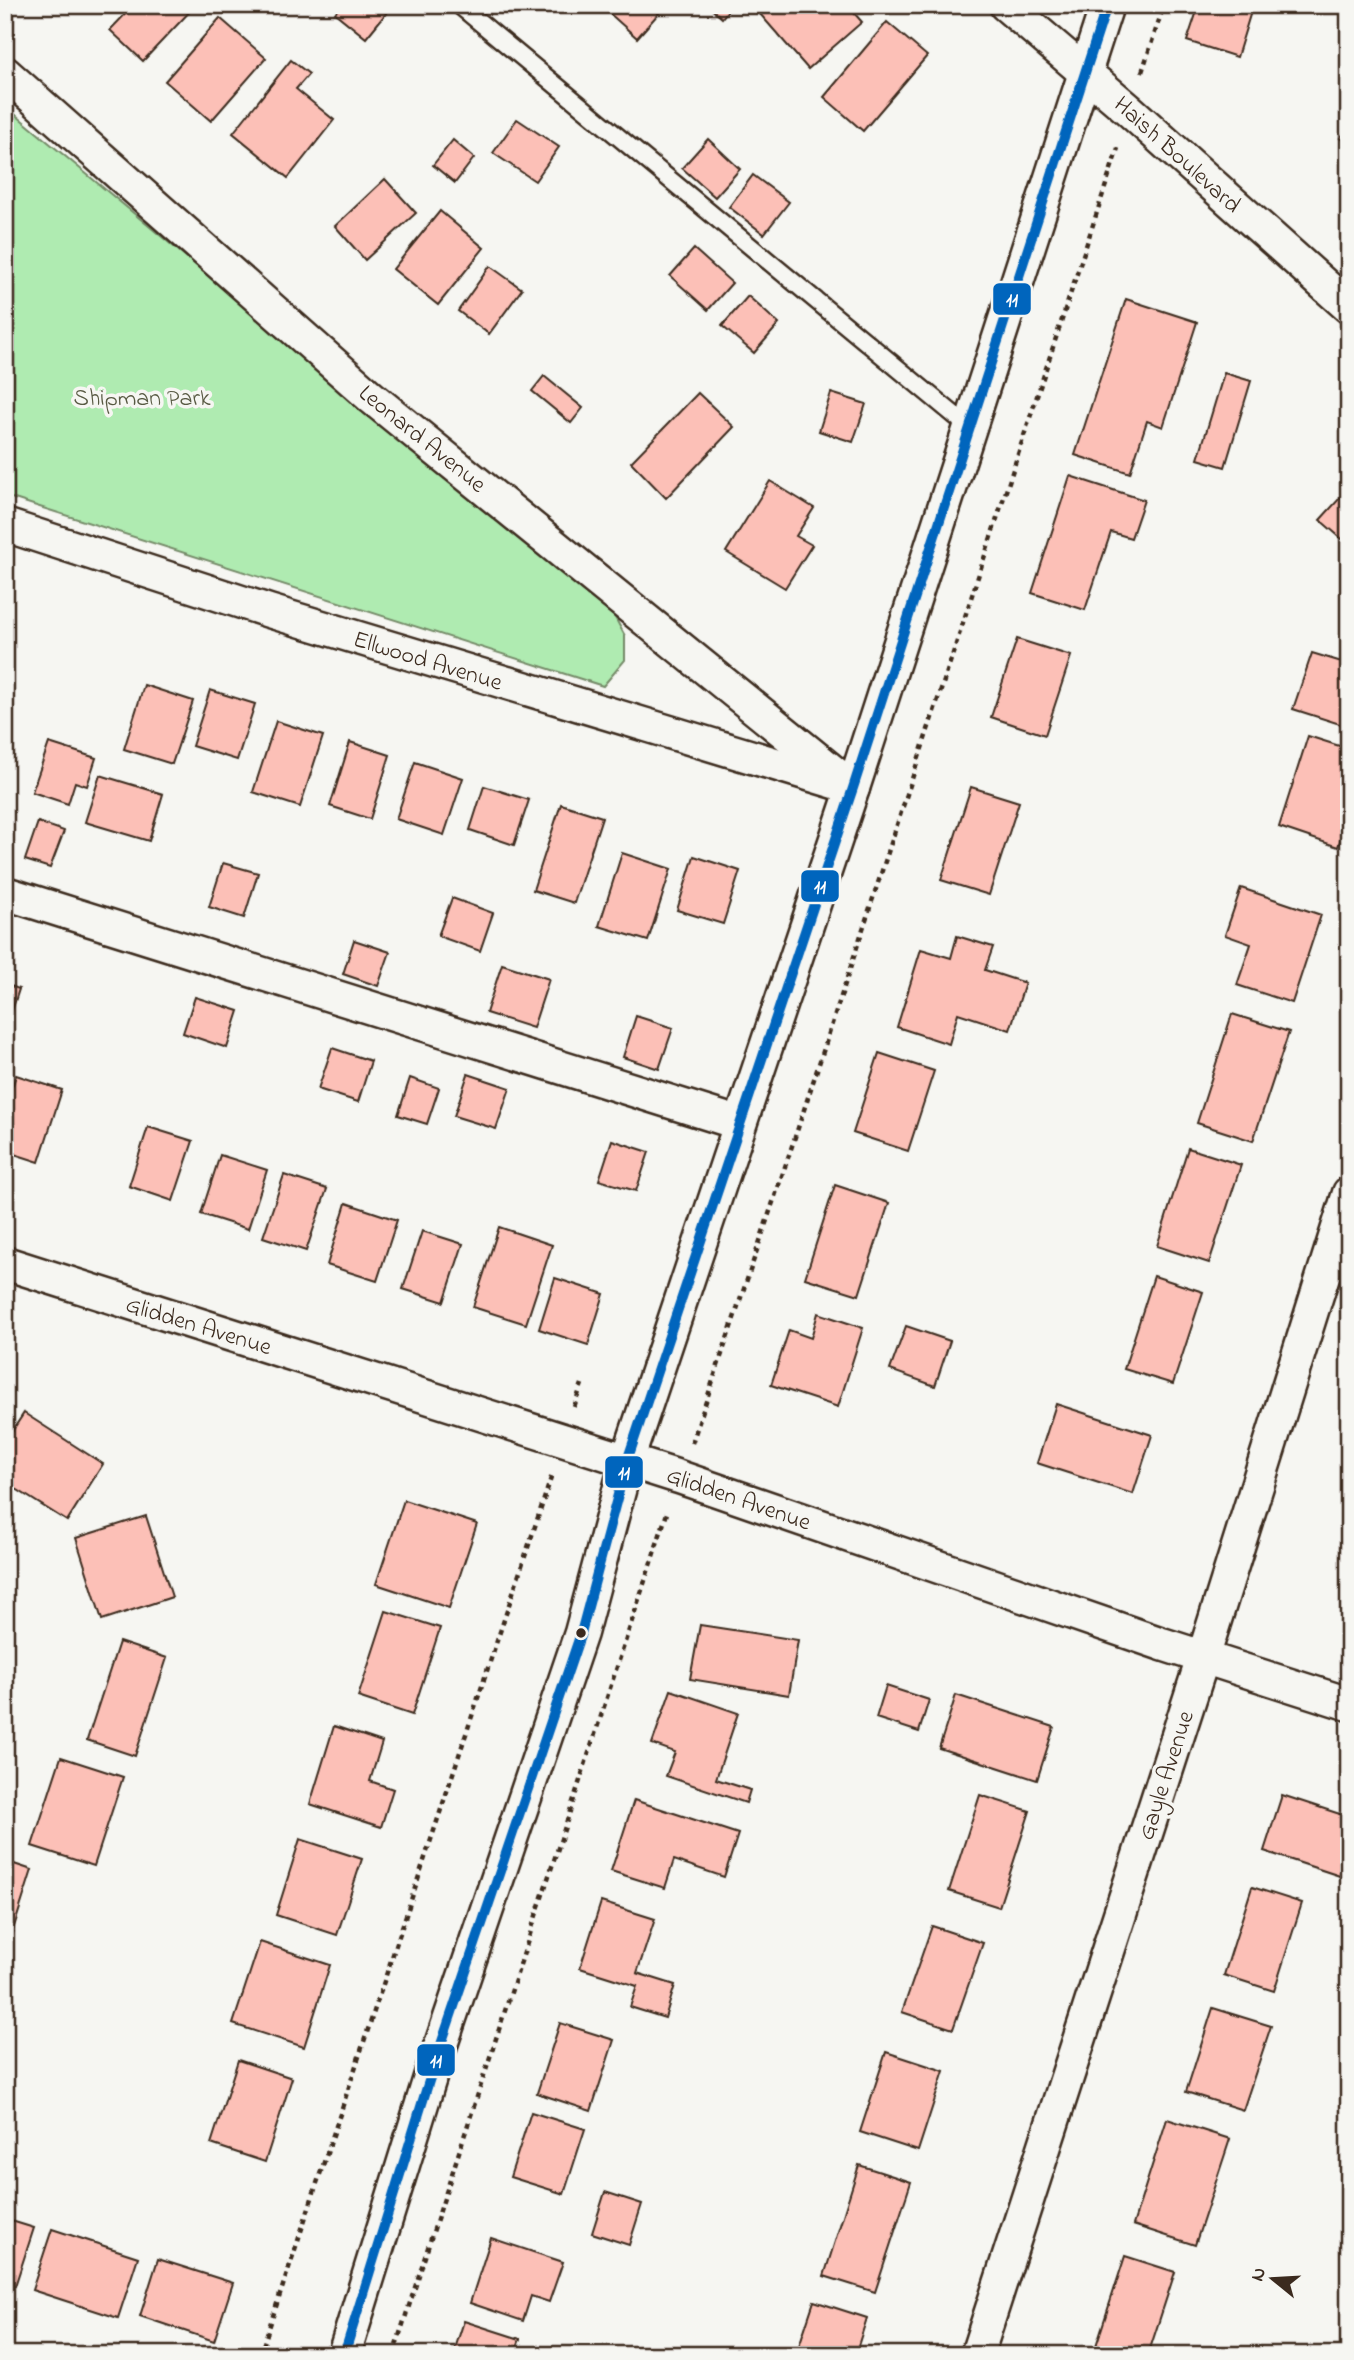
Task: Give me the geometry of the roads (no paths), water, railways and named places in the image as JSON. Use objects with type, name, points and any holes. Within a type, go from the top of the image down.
[{"type":"street","name":"Haish Boulevard","points":[[1006,5],[1086,72],[1349,307]]},
{"type":"street","points":[[344,2355],[433,2068],[581,1633],[627,1461],[853,788],[1107,5]]},
{"type":"street","name":"Leonard Avenue","points":[[5,73],[371,397],[853,788]]},
{"type":"street","name":"Ellwood Avenue","points":[[5,525],[282,615],[853,788]]},
{"type":"street","points":[[5,893],[738,1124]]},
{"type":"street","name":"Gayle Avenue","points":[[977,2355],[1203,1658],[1349,1193]]},
{"type":"street","name":"Glidden Avenue","points":[[5,1263],[679,1477],[1203,1658],[1349,1704]]},
{"type":"lane","points":[[459,5],[970,428]]},
{"type":"park label","name":"Shipman Park","points":[[142,397]]}]
